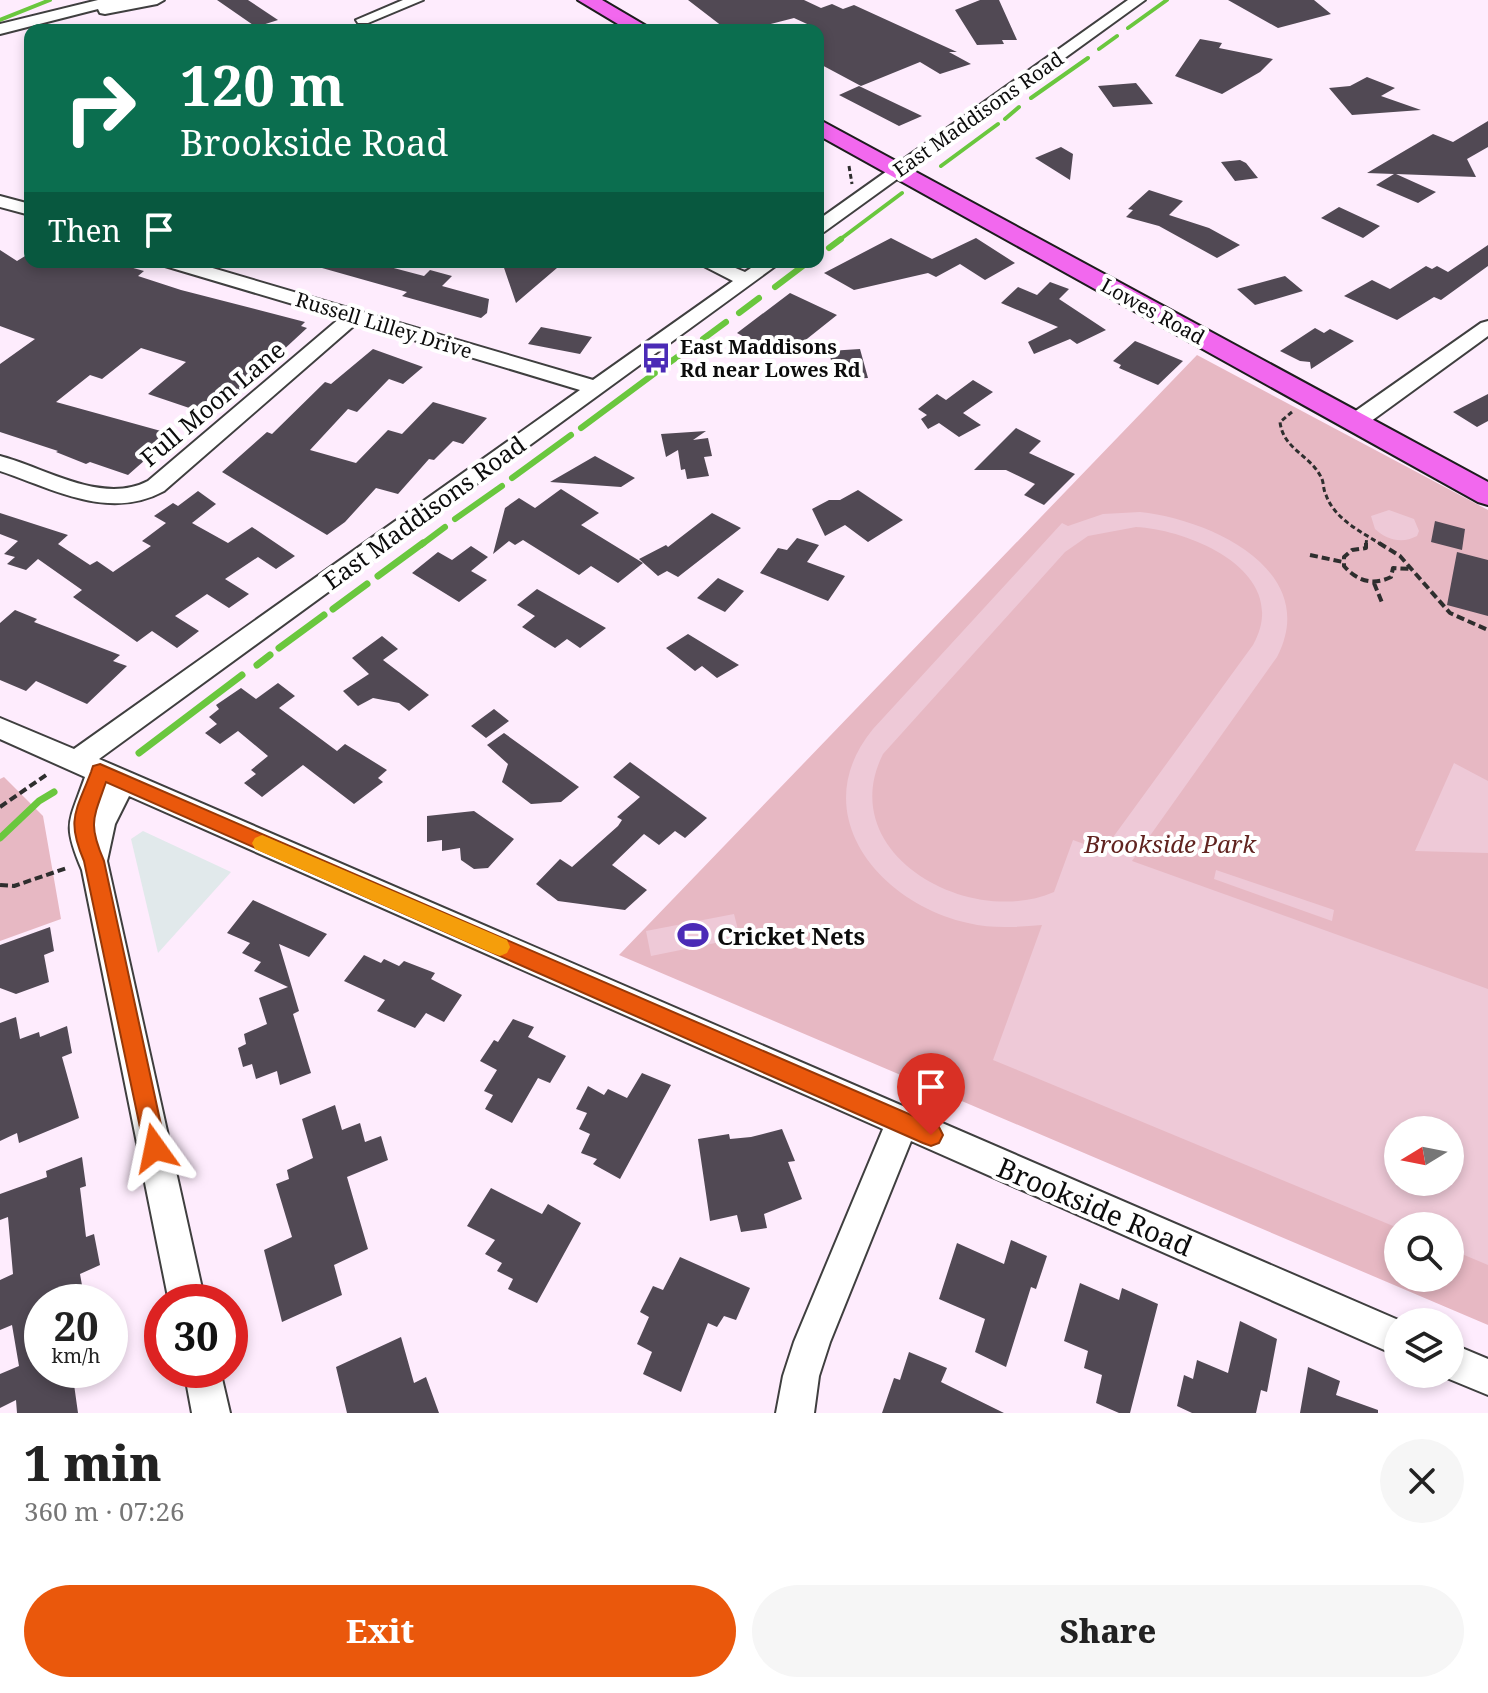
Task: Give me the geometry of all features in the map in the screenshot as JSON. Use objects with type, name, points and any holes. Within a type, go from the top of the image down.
[{"type":"main road","points":[[588,0],[632,24]]},
{"type":"main road","name":"Lowes Road","points":[[824,129],[1488,495]]},
{"type":"street","points":[[0,29],[59,12],[121,0]]},
{"type":"street","points":[[42,18],[52,19],[157,0]]},
{"type":"street","points":[[363,20],[416,0]]},
{"type":"street","name":"East Maddisons Road","points":[[824,224],[1138,0]]},
{"type":"street","points":[[0,201],[24,208]]},
{"type":"street","name":"Russell Lilley Drive","points":[[192,268],[596,388]]},
{"type":"street","points":[[719,268],[747,280]]},
{"type":"street","name":"East Maddisons Road","points":[[100,772],[596,388],[764,268]]},
{"type":"street","name":"Full Moon Lane","points":[[0,463],[106,498],[139,495],[156,486],[354,316]]},
{"type":"street","points":[[1355,422],[1488,327]]},
{"type":"street","name":"Brookside Road","points":[[0,728],[1384,1332]]},
{"type":"street","points":[[100,772],[101,823],[80,864],[183,1284]]},
{"type":"street","points":[[795,1413],[801,1376],[812,1342],[902,1122]]},
{"type":"street","points":[[1464,1367],[1488,1377]]},
{"type":"street","points":[[206,1388],[211,1413]]},
{"type":"path","points":[[848,164],[852,187]]},
{"type":"path","points":[[1298,408],[1280,422],[1281,432],[1294,451],[1321,476],[1326,497],[1335,511],[1400,556],[1450,613],[1488,630]]},
{"type":"path","points":[[1343,562],[1346,553],[1366,548],[1367,535]]},
{"type":"path","points":[[1310,555],[1343,562],[1353,575],[1374,583],[1388,580],[1393,568],[1413,569]]},
{"type":"path","points":[[1374,583],[1383,605]]},
{"type":"path","points":[[0,807],[49,773]]},
{"type":"path","points":[[0,885],[14,886],[80,864]]},
{"type":"shaded area","points":[[1389,510],[1414,519],[1419,531],[1417,536],[1395,540],[1375,529],[1371,516]]},
{"type":"shaded area","points":[[1140,512],[1168,517],[1226,538],[1251,554],[1272,575],[1284,599],[1287,626],[1277,657],[1132,861],[1488,989],[1488,1265],[1464,1255],[1464,1212],[1384,1212],[1384,1222],[993,1060],[1042,925],[987,926],[936,912],[906,896],[881,875],[861,850],[849,822],[846,792],[854,761],[873,729],[1062,523],[1068,526],[1103,514]],"holes":[[[1136,527],[1159,530],[1208,547],[1230,560],[1248,577],[1259,597],[1262,619],[1253,645],[1103,851],[1073,840],[1054,892],[1020,901],[985,900],[950,891],[918,874],[893,851],[877,823],[873,790],[883,754],[1065,552],[1088,536]]]},
{"type":"shaded area","points":[[1454,763],[1488,781],[1488,853],[1415,851]]},
{"type":"shaded area","points":[[143,831],[231,872],[158,953],[131,839]]},
{"type":"shaded area","points":[[1216,870],[1334,910],[1332,921],[1214,879]]},
{"type":"shaded area","name":"Cricket Nets","points":[[734,914],[740,938],[651,956],[646,931]]},
{"type":"green space","name":"Brookside Park","points":[[1197,355],[1488,510],[1488,1325],[1464,1315],[1464,1308],[1448,1308],[1410,1292],[1464,1292],[1464,1212],[1384,1212],[1384,1281],[619,955]]},
{"type":"green space","points":[[4,777],[43,816],[61,919],[0,941],[0,779]]},
{"type":"building","points":[[217,0],[248,0],[278,20],[252,24]]},
{"type":"building","points":[[688,0],[804,0],[821,8],[832,4],[843,9],[854,5],[957,52],[949,52],[971,64],[940,74],[920,62],[861,86],[824,66],[824,24],[807,24],[794,18],[770,24],[719,24]]},
{"type":"building","points":[[980,0],[999,0],[1017,40],[977,45],[955,10]]},
{"type":"building","points":[[1228,0],[1314,0],[1331,14],[1278,28]]},
{"type":"building","points":[[1200,39],[1222,43],[1219,48],[1273,59],[1260,72],[1222,94],[1175,76]]},
{"type":"building","points":[[1367,77],[1395,88],[1381,96],[1421,110],[1352,115],[1329,88],[1350,86]]},
{"type":"building","points":[[1136,83],[1153,104],[1113,107],[1098,86]]},
{"type":"building","points":[[859,86],[922,116],[899,126],[839,95]]},
{"type":"building","points":[[1488,121],[1488,147],[1467,159],[1476,177],[1396,174],[1436,192],[1418,203],[1376,185],[1394,174],[1367,173],[1433,134],[1453,142]]},
{"type":"building","points":[[1061,147],[1073,154],[1070,180],[1035,158]]},
{"type":"building","points":[[1240,160],[1258,178],[1235,181],[1221,162]]},
{"type":"building","points":[[1149,190],[1183,201],[1169,215],[1209,228],[1240,245],[1217,258],[1159,226],[1126,217],[1133,210],[1128,209]]},
{"type":"building","points":[[1339,207],[1380,226],[1363,238],[1321,218]]},
{"type":"building","points":[[891,238],[932,259],[976,238],[1015,263],[985,280],[960,264],[936,277],[928,273],[854,290],[824,273]]},
{"type":"building","points":[[1488,245],[1488,266],[1441,300],[1434,297],[1397,320],[1344,296],[1372,280],[1390,289],[1426,266],[1432,269],[1437,266],[1448,272]]},
{"type":"building","points":[[0,250],[17,261],[24,257],[24,268],[133,268],[144,271],[138,276],[305,322],[301,326],[307,328],[280,353],[283,353],[210,415],[148,394],[186,362],[141,348],[102,379],[90,375],[56,402],[179,436],[128,475],[90,462],[86,464],[58,451],[0,432],[0,364],[35,339],[0,326]]},
{"type":"building","points":[[322,268],[394,268],[424,276],[430,270],[452,276],[442,286],[489,299],[487,313],[481,318],[402,296],[407,292]]},
{"type":"building","points":[[504,268],[557,268],[516,303]]},
{"type":"building","points":[[1285,276],[1303,291],[1255,305],[1237,289]]},
{"type":"building","points":[[1050,282],[1069,289],[1059,299],[1106,330],[1077,344],[1070,339],[1034,354],[1028,342],[1058,327],[1001,303],[1018,287],[1037,295]]},
{"type":"building","points":[[790,293],[837,315],[788,354],[773,347],[768,350],[737,333]]},
{"type":"building","points":[[541,327],[592,337],[580,354],[528,344]]},
{"type":"building","points":[[1315,328],[1324,333],[1330,329],[1354,341],[1311,369],[1310,362],[1300,361],[1280,351]]},
{"type":"building","points":[[1135,341],[1183,361],[1158,385],[1119,368],[1121,365],[1113,361]]},
{"type":"building","points":[[373,349],[423,367],[403,384],[389,379],[357,412],[348,409],[310,450],[356,463],[388,430],[402,434],[433,402],[487,418],[463,444],[453,441],[434,460],[429,459],[398,494],[376,488],[345,522],[327,535],[222,472],[267,432],[272,434],[325,382],[331,384]]},
{"type":"building","points":[[860,349],[868,378],[838,379],[829,351]]},
{"type":"building","points":[[973,380],[993,392],[963,413],[981,425],[959,437],[939,423],[928,429],[921,419],[927,415],[918,409],[937,394],[946,400]]},
{"type":"building","points":[[1488,394],[1488,421],[1477,427],[1453,412]]},
{"type":"building","points":[[1016,428],[1041,441],[1029,453],[1075,474],[1044,505],[1024,495],[1035,484],[1006,470],[974,470]]},
{"type":"building","points":[[706,431],[693,440],[708,438],[712,456],[704,457],[709,476],[687,479],[685,469],[681,470],[678,450],[666,457],[661,434]]},
{"type":"building","points":[[595,456],[635,478],[621,487],[550,482]]},
{"type":"building","points":[[561,489],[599,513],[581,525],[643,563],[618,583],[591,566],[579,575],[523,540],[515,545],[509,541],[493,554],[505,508],[519,498],[535,508]]},
{"type":"building","points":[[858,490],[903,520],[868,542],[845,525],[825,536],[812,509]]},
{"type":"building","points":[[198,491],[216,504],[192,523],[228,543],[252,527],[295,556],[276,569],[258,557],[225,579],[249,594],[229,608],[207,594],[175,616],[199,631],[177,648],[152,631],[137,642],[73,597],[82,590],[38,559],[26,570],[7,564],[15,557],[4,554],[18,541],[0,534],[0,513],[68,535],[58,544],[90,565],[97,561],[113,572],[151,546],[142,541],[166,523],[154,516],[173,503],[178,506]]},
{"type":"building","points":[[712,513],[741,528],[678,577],[667,571],[658,576],[639,559],[666,545],[668,547]]},
{"type":"building","points":[[1435,521],[1465,529],[1462,550],[1431,542]]},
{"type":"building","points":[[797,538],[819,545],[807,562],[845,576],[828,601],[760,573],[778,548],[787,550]]},
{"type":"building","points":[[471,546],[488,557],[471,571],[487,580],[459,602],[412,573],[438,552],[452,560]]},
{"type":"building","points":[[1457,552],[1488,560],[1488,616],[1447,605]]},
{"type":"building","points":[[718,578],[744,591],[725,612],[697,598]]},
{"type":"building","points":[[537,589],[606,628],[580,648],[567,639],[555,648],[522,627],[535,616],[517,605]]},
{"type":"building","points":[[15,610],[37,619],[34,622],[120,655],[113,661],[127,666],[87,704],[36,681],[26,691],[0,680],[0,623]]},
{"type":"building","points":[[688,634],[739,665],[717,678],[702,666],[695,671],[666,648]]},
{"type":"building","points":[[382,636],[398,649],[383,660],[429,695],[409,711],[399,703],[373,698],[358,706],[343,691],[369,674],[352,658]]},
{"type":"building","points":[[278,683],[295,696],[279,708],[337,751],[345,744],[387,770],[378,778],[383,782],[354,804],[303,765],[262,797],[244,783],[256,774],[251,770],[268,756],[238,731],[220,744],[205,733],[217,724],[209,717],[219,709],[216,705],[241,688],[256,699]]},
{"type":"building","points":[[494,709],[509,721],[486,738],[471,726]]},
{"type":"building","points":[[504,733],[579,787],[561,802],[531,804],[502,782],[508,764],[487,745]]},
{"type":"building","points":[[630,762],[707,818],[685,838],[675,831],[659,845],[644,834],[612,865],[647,890],[625,910],[558,901],[536,884],[560,859],[572,867],[618,826],[622,820],[617,817],[640,797],[613,777]]},
{"type":"building","points":[[474,811],[514,839],[488,868],[474,869],[461,860],[460,848],[442,851],[442,840],[427,842],[427,816]]},
{"type":"building","points":[[253,900],[327,934],[309,957],[279,944],[299,1011],[293,1014],[311,1073],[280,1085],[277,1071],[256,1079],[252,1064],[243,1067],[238,1048],[246,1044],[244,1034],[267,1024],[259,998],[288,987],[254,971],[261,962],[242,953],[250,943],[227,933]]},
{"type":"building","points":[[50,927],[54,951],[44,955],[49,982],[16,994],[0,988],[0,945]]},
{"type":"building","points":[[364,955],[381,963],[384,959],[399,966],[404,961],[435,973],[431,979],[462,995],[444,1022],[426,1013],[415,1028],[377,1011],[385,1000],[344,981]]},
{"type":"building","points":[[16,1017],[20,1039],[39,1032],[40,1037],[67,1026],[72,1053],[62,1057],[79,1118],[19,1143],[17,1133],[0,1141],[0,1023]]},
{"type":"building","points":[[513,1019],[534,1027],[528,1037],[566,1056],[550,1083],[538,1078],[512,1123],[485,1109],[493,1095],[484,1091],[497,1070],[480,1061],[494,1040],[498,1042]]},
{"type":"building","points":[[642,1073],[671,1085],[620,1179],[593,1164],[597,1159],[581,1153],[590,1134],[579,1129],[587,1113],[576,1109],[588,1086],[604,1095],[608,1089],[627,1098]]},
{"type":"building","points":[[335,1105],[342,1130],[360,1123],[365,1142],[381,1136],[388,1160],[347,1177],[368,1249],[334,1265],[342,1295],[282,1322],[264,1250],[292,1237],[276,1184],[289,1179],[287,1170],[313,1158],[302,1119]]},
{"type":"building","points":[[782,1129],[795,1161],[788,1162],[802,1199],[764,1214],[767,1228],[741,1232],[737,1215],[710,1221],[698,1139],[729,1134],[730,1139],[751,1137]]},
{"type":"building","points":[[82,1157],[86,1186],[80,1188],[86,1237],[94,1234],[100,1265],[80,1274],[82,1284],[24,1284],[24,1388],[75,1388],[78,1413],[17,1413],[16,1400],[0,1408],[0,1374],[19,1366],[12,1325],[0,1330],[0,1280],[13,1274],[8,1217],[0,1220],[0,1194],[47,1177],[46,1171]]},
{"type":"building","points":[[491,1188],[542,1214],[548,1204],[581,1223],[537,1303],[508,1289],[513,1279],[497,1271],[502,1263],[485,1254],[495,1240],[467,1226]]},
{"type":"building","points":[[1011,1240],[1047,1256],[1036,1289],[1031,1287],[1006,1367],[975,1352],[985,1319],[939,1299],[957,1243],[1004,1264]]},
{"type":"building","points":[[680,1257],[750,1288],[736,1320],[724,1316],[717,1327],[708,1323],[681,1392],[643,1374],[652,1352],[637,1344],[649,1317],[640,1312],[653,1286],[663,1290]]},
{"type":"building","points":[[1080,1283],[1119,1300],[1122,1288],[1158,1304],[1130,1413],[1119,1413],[1096,1403],[1102,1375],[1084,1368],[1088,1351],[1064,1341]]},
{"type":"building","points":[[1240,1321],[1277,1339],[1267,1392],[1261,1390],[1256,1413],[1192,1413],[1177,1406],[1184,1375],[1193,1379],[1197,1360],[1228,1373]]},
{"type":"building","points":[[401,1337],[414,1383],[426,1377],[439,1413],[347,1413],[336,1367]]},
{"type":"building","points":[[909,1352],[947,1368],[941,1382],[1004,1413],[882,1413],[894,1378],[900,1380]]},
{"type":"building","points":[[1308,1367],[1340,1381],[1336,1395],[1378,1410],[1378,1413],[1300,1413]]},
{"type":"waterway","points":[[0,20],[50,0]]},
{"type":"waterway","points":[[1128,28],[1167,0]]},
{"type":"waterway","points":[[1099,49],[1117,36]]},
{"type":"waterway","points":[[1031,98],[1088,58]]},
{"type":"waterway","points":[[1005,119],[1019,107]]},
{"type":"waterway","points":[[941,166],[998,124]]},
{"type":"waterway","points":[[838,241],[902,193]]},
{"type":"waterway","points":[[829,248],[841,239]]},
{"type":"waterway","points":[[775,287],[800,268]]},
{"type":"waterway","points":[[739,313],[759,298]]},
{"type":"waterway","points":[[703,339],[726,322]]},
{"type":"waterway","points":[[666,365],[694,345]]},
{"type":"waterway","points":[[581,428],[655,373]]},
{"type":"waterway","points":[[512,478],[571,435]]},
{"type":"waterway","points":[[455,519],[502,486]]},
{"type":"waterway","points":[[421,545],[445,527]]},
{"type":"waterway","points":[[378,576],[423,543]]},
{"type":"waterway","points":[[333,609],[367,584]]},
{"type":"waterway","points":[[279,648],[324,615]]},
{"type":"waterway","points":[[257,665],[270,655]]},
{"type":"waterway","points":[[139,753],[242,675]]},
{"type":"waterway","points":[[0,838],[39,801],[54,792]]},
{"type":"slow traffic","points":[[262,843],[500,947]]},
{"type":"place","name":"East Maddisons Rd near Lowes Rd","points":[[656,358]]},
{"type":"place","name":"Cricket Nets","points":[[693,935]]},
{"type":"route","points":[[155,1148],[94,861],[82,834],[84,816],[100,772],[931,1135]]}]
